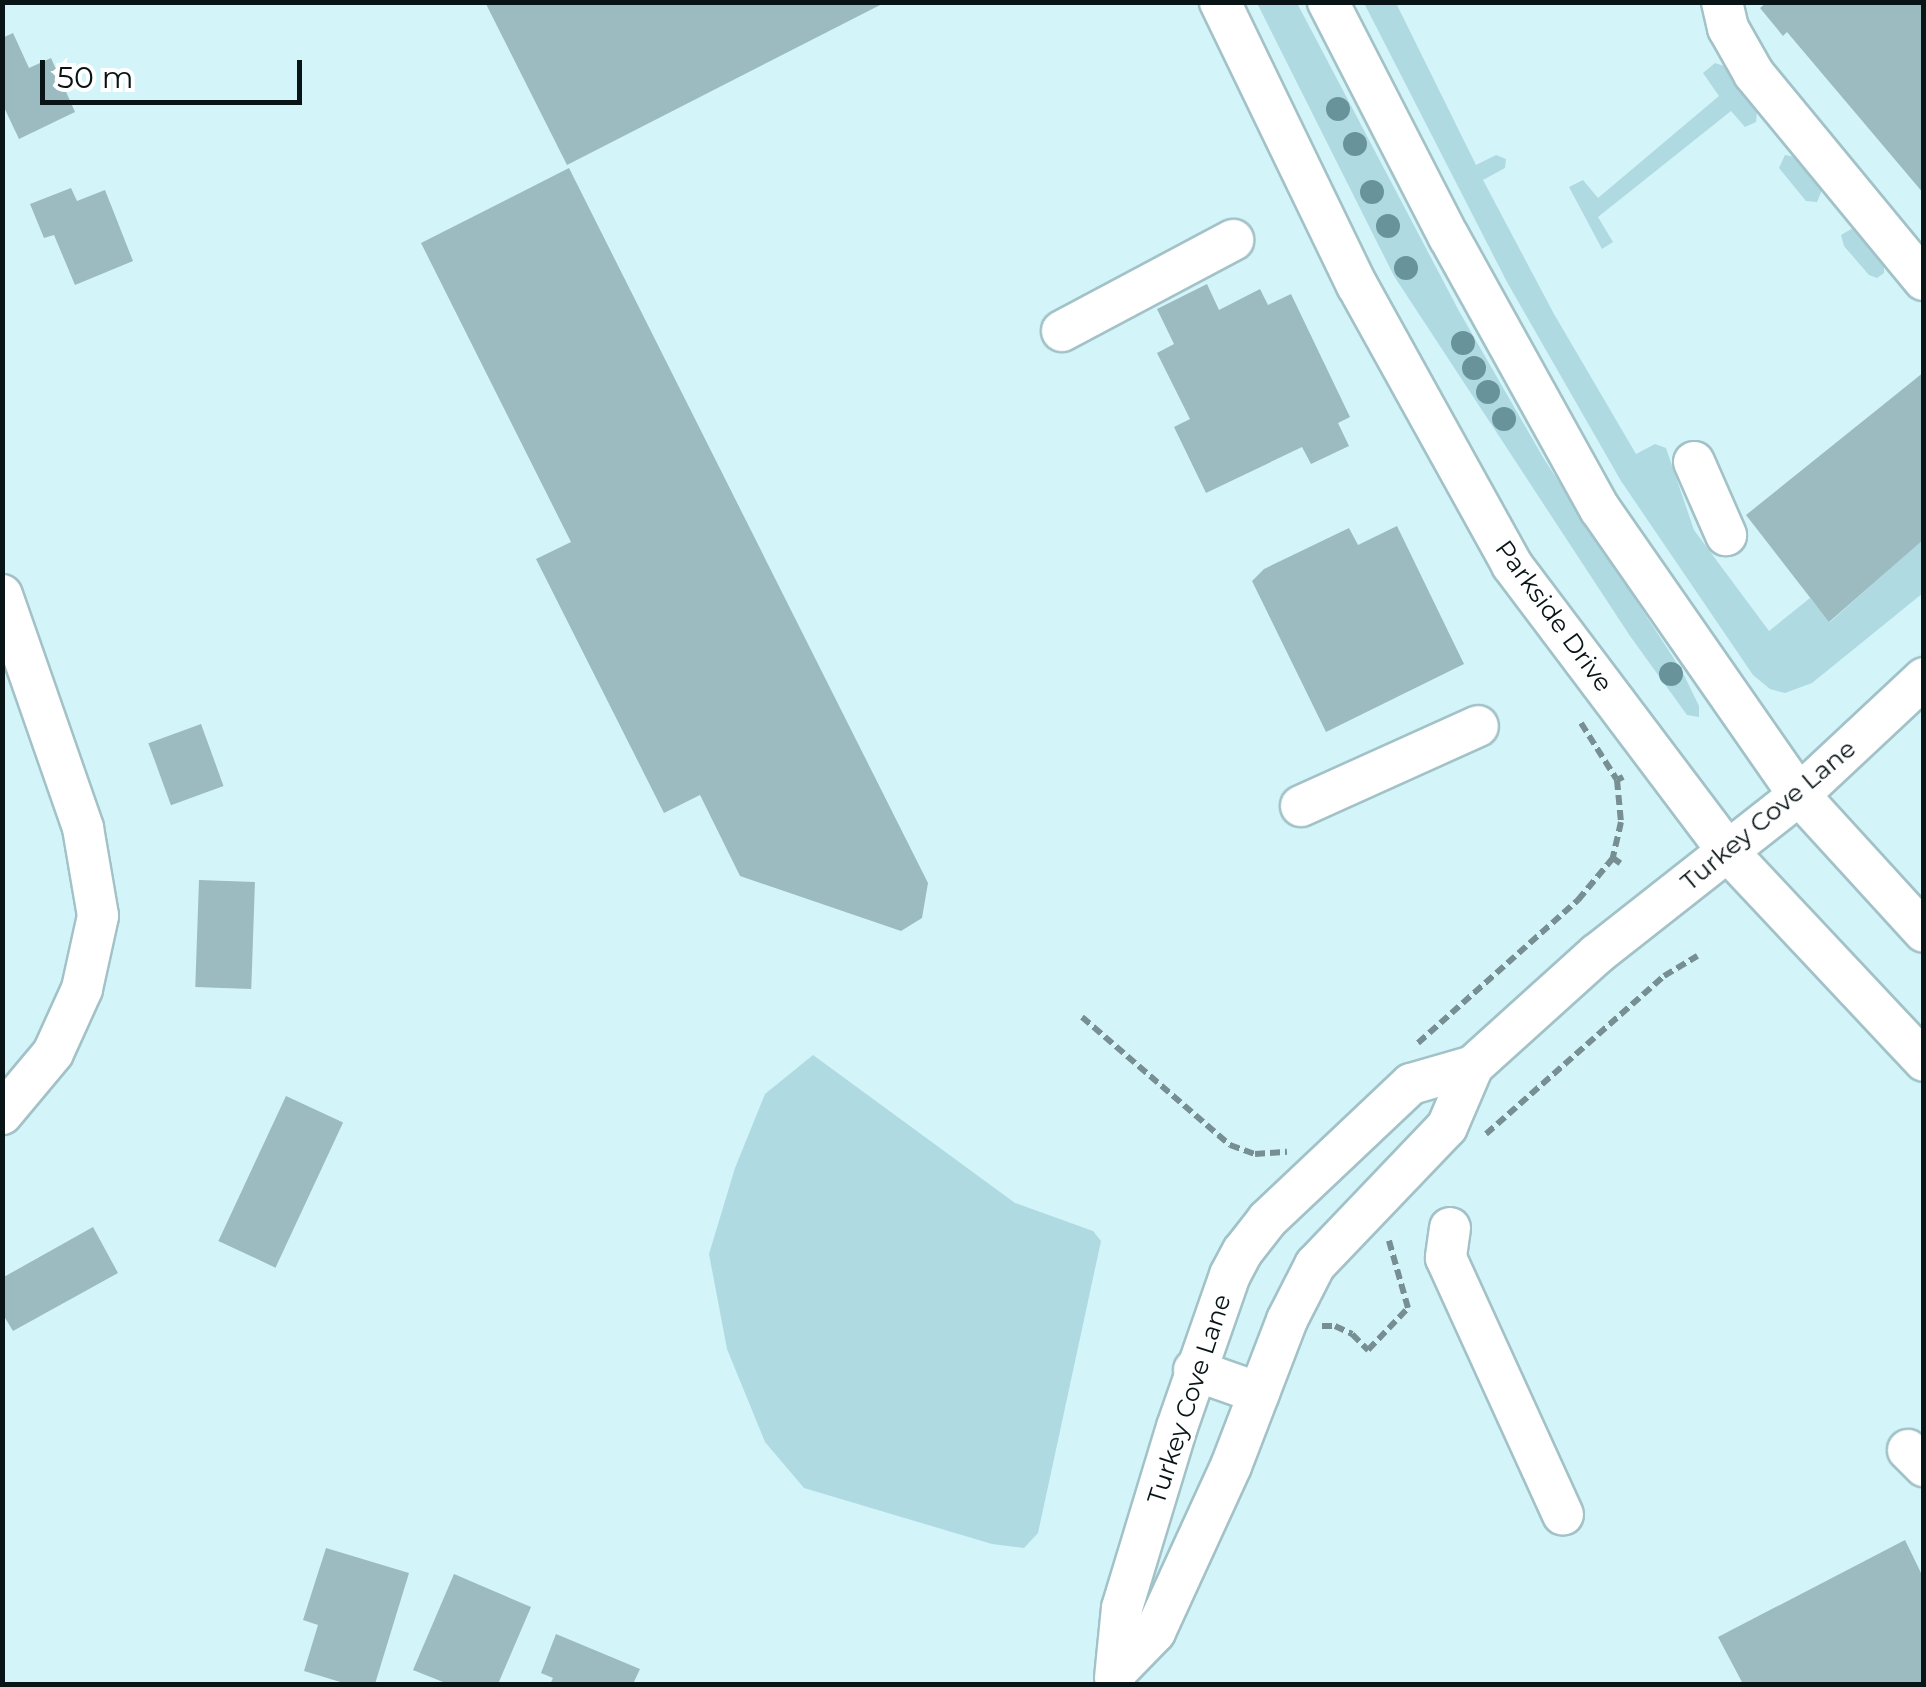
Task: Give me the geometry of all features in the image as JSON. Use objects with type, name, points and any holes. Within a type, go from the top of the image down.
[{"type":"street","name":"Parkside Drive","points":[[1220,2],[1357,285],[1512,566],[1730,853],[1924,1061]]},
{"type":"street","points":[[1328,2],[1449,237],[1600,509],[1799,795],[1924,932]]},
{"type":"street","points":[[1722,2],[1728,28],[1754,74],[1924,280]]},
{"type":"street","points":[[1062,331],[1233,240]]},
{"type":"street","points":[[1694,462],[1726,536]]},
{"type":"street","points":[[2,594],[83,828],[98,916],[82,989],[53,1053],[2,1114]]},
{"type":"street","name":"Turkey Cove Lane","points":[[1116,1677],[1155,1632],[1260,1392],[1287,1320],[1316,1265],[1447,1127],[1474,1066],[1596,954],[1730,853],[1799,795],[1924,678]]},
{"type":"street","points":[[1301,806],[1478,726]]},
{"type":"street","name":"Turkey Cove Lane","points":[[1116,1677],[1122,1608],[1194,1370],[1230,1275],[1267,1220],[1411,1084],[1474,1066]]},
{"type":"street","points":[[1450,1228],[1446,1258],[1564,1515]]},
{"type":"street","points":[[1194,1370],[1260,1392]]},
{"type":"path","points":[[1405,1054],[1578,900],[1616,860],[1621,822],[1617,780]]},
{"type":"path","points":[[1482,1137],[1664,976],[1697,956]]},
{"type":"path","points":[[1082,1017],[1230,1146],[1255,1154],[1294,1152]]},
{"type":"path","points":[[1388,1233],[1408,1308],[1388,1326]]},
{"type":"shaded area","points":[[1257,3],[1297,3],[1459,311],[1544,459],[1682,671],[1699,706],[1699,717],[1687,715],[1630,636],[1394,276]]},
{"type":"shaded area","points":[[1364,3],[1396,3],[1476,165],[1496,155],[1506,159],[1505,168],[1483,180],[1554,314],[1636,454],[1655,444],[1666,448],[1694,530],[1769,631],[1810,598],[1830,622],[1923,539],[1923,593],[1812,683],[1785,693],[1770,689],[1753,675],[1621,481],[1507,282]]},
{"type":"shaded area","points":[[1715,63],[1724,66],[1757,111],[1756,122],[1745,127],[1731,111],[1598,217],[1613,242],[1602,249],[1569,187],[1583,180],[1598,198],[1719,96],[1703,73]]},
{"type":"shaded area","points":[[1785,155],[1795,157],[1822,190],[1817,202],[1806,201],[1779,168]]},
{"type":"shaded area","points":[[1853,228],[1884,262],[1884,273],[1877,278],[1869,275],[1844,246],[1841,235]]},
{"type":"shaded area","points":[[813,1055],[1015,1203],[1093,1231],[1101,1241],[1038,1533],[1024,1548],[992,1544],[804,1488],[765,1442],[727,1349],[709,1254],[735,1168],[765,1094]]},
{"type":"building","points":[[485,2],[886,2],[567,165]]},
{"type":"building","points":[[1767,2],[1924,2],[1924,194],[1787,32],[1783,36],[1760,8]]},
{"type":"building","points":[[13,33],[29,68],[51,58],[75,112],[19,139],[2,103],[2,38]]},
{"type":"building","points":[[569,168],[928,883],[922,918],[901,931],[740,876],[700,795],[664,813],[536,559],[571,542],[421,243]]},
{"type":"building","points":[[71,188],[77,201],[105,190],[133,261],[75,285],[54,235],[44,238],[30,204]]},
{"type":"building","points":[[1207,284],[1219,310],[1260,289],[1268,305],[1291,294],[1350,417],[1338,423],[1349,446],[1311,464],[1302,447],[1206,493],[1174,427],[1190,419],[1157,353],[1174,344],[1157,309]]},
{"type":"building","points":[[1924,372],[1924,539],[1829,622],[1746,515]]},
{"type":"building","points":[[1397,526],[1464,664],[1326,732],[1252,581],[1264,569],[1349,528],[1358,545]]},
{"type":"building","points":[[201,724],[224,786],[171,805],[148,743]]},
{"type":"building","points":[[199,880],[255,882],[251,989],[195,987]]},
{"type":"building","points":[[286,1096],[343,1123],[275,1268],[218,1241]]},
{"type":"building","points":[[93,1227],[118,1273],[13,1331],[2,1313],[2,1278]]},
{"type":"building","points":[[1905,1540],[1924,1579],[1924,1684],[1743,1684],[1718,1637]]},
{"type":"building","points":[[326,1548],[409,1573],[375,1684],[347,1684],[304,1671],[318,1625],[303,1620]]},
{"type":"building","points":[[454,1574],[531,1607],[498,1684],[448,1684],[413,1670]]},
{"type":"building","points":[[556,1634],[640,1669],[633,1684],[550,1684],[553,1678],[541,1673]]}]
